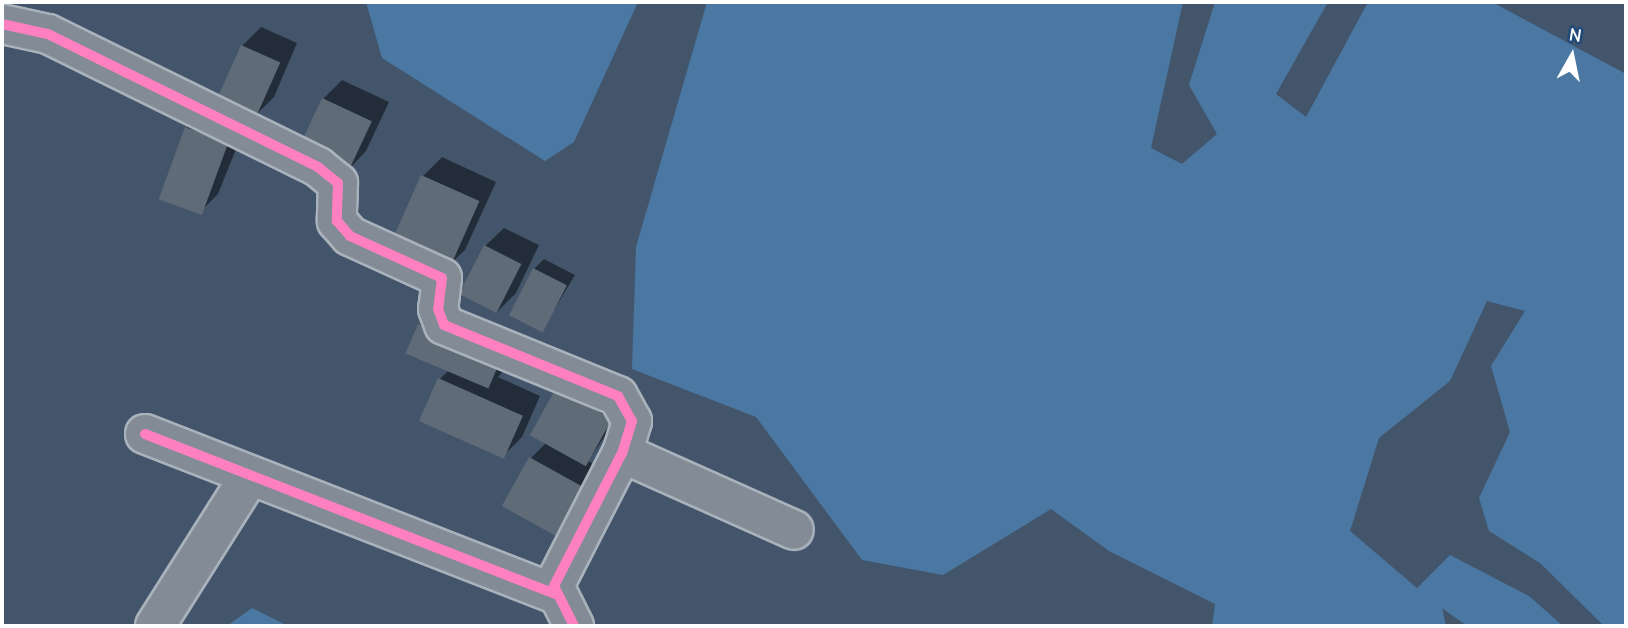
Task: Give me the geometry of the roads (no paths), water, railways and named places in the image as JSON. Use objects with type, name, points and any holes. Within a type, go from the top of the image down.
[{"type":"street","points":[[2,24],[48,34],[318,167],[338,183],[337,221],[350,236],[442,278],[438,309],[444,325],[618,396],[632,421],[622,453],[556,578],[555,594]]},
{"type":"street","points":[[145,433],[248,479],[555,594],[573,614],[574,626]]},
{"type":"street","points":[[622,453],[794,530]]},
{"type":"street","points":[[155,626],[248,479]]},
{"type":"water","points":[[366,2],[638,2],[574,142],[545,161],[382,58]]},
{"type":"water","points":[[707,2],[1183,2],[1151,148],[1182,164],[1217,134],[1189,85],[1215,2],[1328,2],[1276,94],[1306,117],[1368,2],[1492,2],[1626,74],[1626,626],[1604,626],[1540,563],[1489,531],[1479,498],[1510,432],[1491,366],[1525,311],[1487,301],[1450,381],[1379,438],[1350,531],[1417,588],[1450,555],[1529,596],[1563,626],[1467,626],[1442,608],[1446,626],[1212,626],[1215,604],[1109,551],[1051,509],[943,575],[862,560],[756,417],[632,369],[636,247]]},
{"type":"water","points":[[252,608],[288,626],[227,626]]}]
